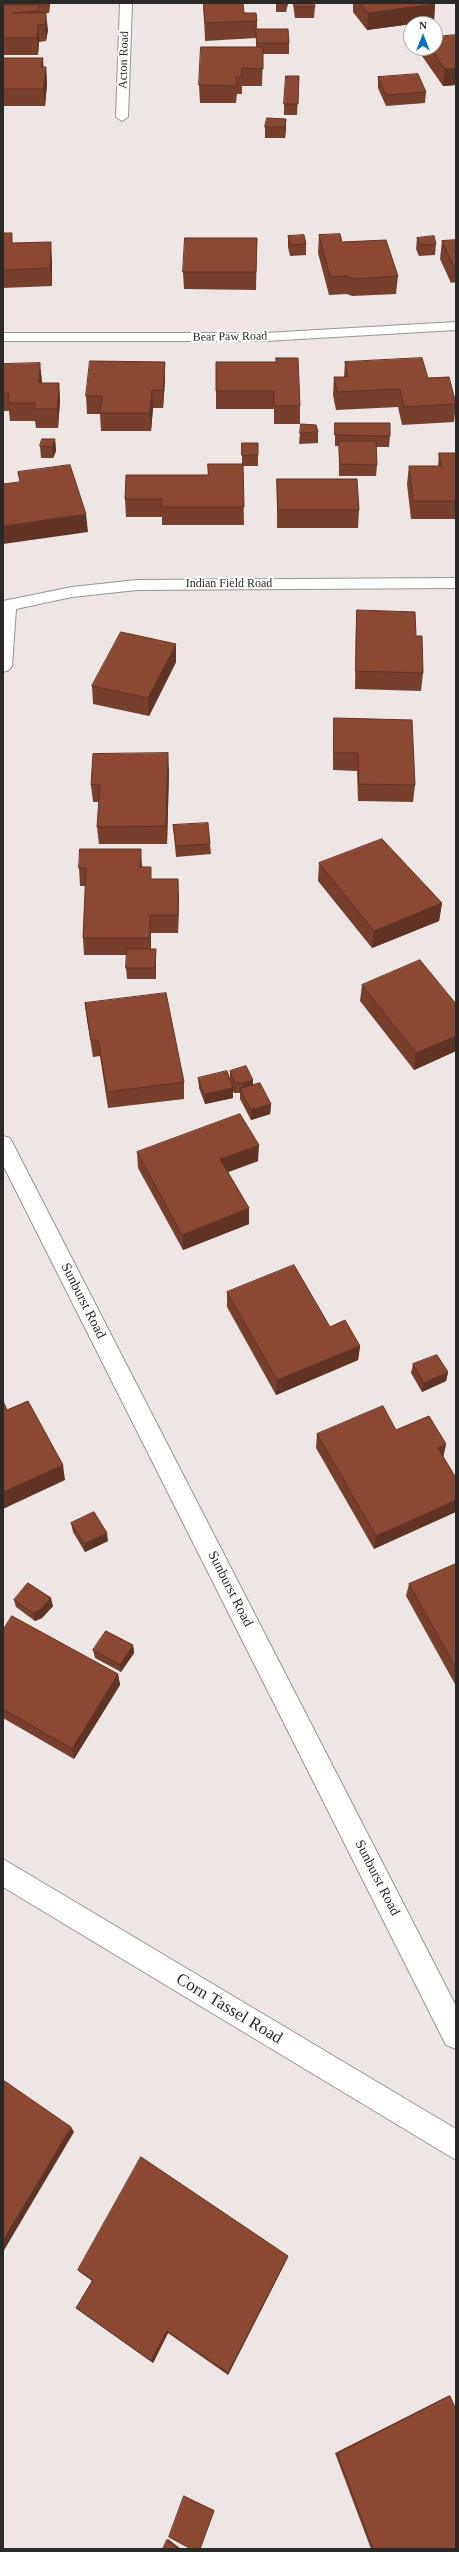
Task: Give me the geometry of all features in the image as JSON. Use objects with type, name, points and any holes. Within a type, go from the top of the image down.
[{"type":"street","name":"Acton Road","points":[[122,117],[126,3]]},
{"type":"street","name":"Bear Paw Road","points":[[3,337],[265,337],[456,326]]},
{"type":"street","name":"Indian Field Road","points":[[6,605],[72,592],[137,585],[456,583]]},
{"type":"street","points":[[3,666],[6,605]]},
{"type":"street","name":"Sunburst Road","points":[[3,1144],[456,2035]]},
{"type":"street","name":"Corn Tassel Road","points":[[3,1872],[456,2145]]},
{"type":"building","points":[[204,3],[243,3],[244,13],[256,13],[257,21],[205,23]]},
{"type":"building","points":[[294,3],[314,3],[315,7],[295,7]]},
{"type":"building","points":[[360,3],[435,3],[435,4],[368,13]]},
{"type":"building","points":[[3,5],[39,5],[38,11],[12,13],[46,13],[45,24],[38,25],[37,38],[3,38]]},
{"type":"building","points":[[256,29],[288,29],[289,43],[257,43]]},
{"type":"building","points":[[456,35],[456,68],[445,69],[436,56],[443,56],[443,36]]},
{"type":"building","points":[[201,47],[263,47],[263,69],[242,68],[242,77],[236,77],[237,86],[199,85]]},
{"type":"building","points":[[3,58],[43,58],[41,67],[46,67],[43,89],[3,89]]},
{"type":"building","points":[[418,74],[426,92],[386,95],[378,77]]},
{"type":"building","points":[[286,76],[299,76],[298,104],[284,104]]},
{"type":"building","points":[[267,118],[286,119],[285,127],[265,127]]},
{"type":"building","points":[[3,233],[12,233],[12,243],[51,242],[50,268],[3,270]]},
{"type":"building","points":[[340,234],[342,242],[386,240],[398,276],[353,279],[347,276],[330,277],[319,235]]},
{"type":"building","points":[[304,235],[306,244],[290,245],[288,236]]},
{"type":"building","points":[[434,236],[436,244],[420,245],[417,238]]},
{"type":"building","points":[[185,238],[257,238],[256,272],[183,272]]},
{"type":"building","points":[[456,240],[456,265],[453,265],[442,241]]},
{"type":"building","points":[[276,358],[298,358],[300,406],[274,406],[274,391],[216,391],[216,362],[276,362]]},
{"type":"building","points":[[422,358],[428,378],[449,377],[456,404],[404,407],[400,389],[337,392],[334,377],[348,377],[345,362]]},
{"type":"building","points":[[90,361],[165,362],[163,390],[152,390],[150,413],[100,413],[102,396],[86,396]]},
{"type":"building","points":[[40,363],[39,383],[59,383],[57,409],[34,409],[35,403],[8,403],[9,393],[3,393],[3,364]]},
{"type":"building","points":[[335,423],[390,423],[390,436],[335,435]]},
{"type":"building","points":[[301,424],[316,425],[318,432],[300,433]]},
{"type":"building","points":[[42,439],[55,439],[52,447],[40,446]]},
{"type":"building","points":[[339,441],[376,441],[377,465],[340,464]]},
{"type":"building","points":[[242,443],[258,443],[258,455],[242,455]]},
{"type":"building","points":[[439,453],[456,453],[456,501],[413,501],[409,466],[441,466]]},
{"type":"building","points":[[208,464],[243,464],[244,507],[161,507],[162,499],[125,499],[126,475],[208,475]]},
{"type":"building","points":[[70,465],[86,514],[3,526],[3,484],[20,482],[18,472]]},
{"type":"building","points":[[277,479],[357,479],[359,510],[278,510]]},
{"type":"building","points":[[357,610],[415,612],[416,636],[422,636],[423,673],[356,671]]},
{"type":"building","points":[[121,632],[176,644],[148,698],[92,686]]},
{"type":"building","points":[[334,718],[412,720],[415,785],[359,784],[358,753],[334,753]]},
{"type":"building","points":[[168,753],[166,826],[97,827],[100,785],[91,785],[93,754]]},
{"type":"building","points":[[208,823],[210,844],[176,846],[173,825]]},
{"type":"building","points":[[382,839],[442,903],[374,931],[319,863]]},
{"type":"building","points":[[80,849],[141,849],[140,867],[151,867],[151,879],[178,879],[178,915],[150,915],[150,938],[83,938],[86,868],[79,868]]},
{"type":"building","points":[[127,949],[156,949],[155,968],[126,968]]},
{"type":"building","points":[[420,960],[456,1004],[456,1036],[416,1053],[362,985]]},
{"type":"building","points":[[166,993],[184,1082],[107,1092],[98,1040],[91,1040],[85,1003]]},
{"type":"building","points":[[246,1066],[253,1080],[242,1083],[234,1082],[230,1071]]},
{"type":"building","points":[[227,1071],[233,1088],[204,1094],[198,1078]]},
{"type":"building","points":[[260,1083],[271,1104],[251,1110],[240,1089]]},
{"type":"building","points":[[240,1114],[259,1145],[220,1159],[249,1208],[182,1235],[137,1152]]},
{"type":"building","points":[[294,1265],[330,1327],[345,1320],[360,1346],[277,1380],[227,1292]]},
{"type":"building","points":[[437,1355],[448,1372],[424,1383],[413,1364]]},
{"type":"building","points":[[3,1401],[7,1410],[28,1401],[63,1465],[3,1492]]},
{"type":"building","points":[[383,1406],[396,1430],[429,1416],[446,1444],[438,1448],[456,1478],[456,1500],[376,1536],[317,1434]]},
{"type":"building","points":[[94,1512],[107,1533],[84,1544],[71,1523]]},
{"type":"building","points":[[456,1564],[456,1668],[409,1584]]},
{"type":"building","points":[[28,1583],[51,1598],[40,1610],[33,1613],[14,1600]]},
{"type":"building","points":[[12,1616],[118,1674],[72,1749],[3,1709],[3,1630]]},
{"type":"building","points":[[106,1631],[133,1645],[120,1665],[93,1650]]},
{"type":"building","points":[[3,2080],[71,2127],[3,2240]]},
{"type":"building","points":[[141,2157],[288,2256],[228,2373],[167,2331],[151,2361],[76,2308],[93,2280],[78,2270]]},
{"type":"building","points":[[450,2396],[456,2410],[456,2549],[373,2549],[337,2454]]},
{"type":"building","points":[[184,2496],[214,2511],[200,2549],[191,2549],[169,2537]]},
{"type":"building","points":[[167,2540],[179,2549],[163,2549]]}]
